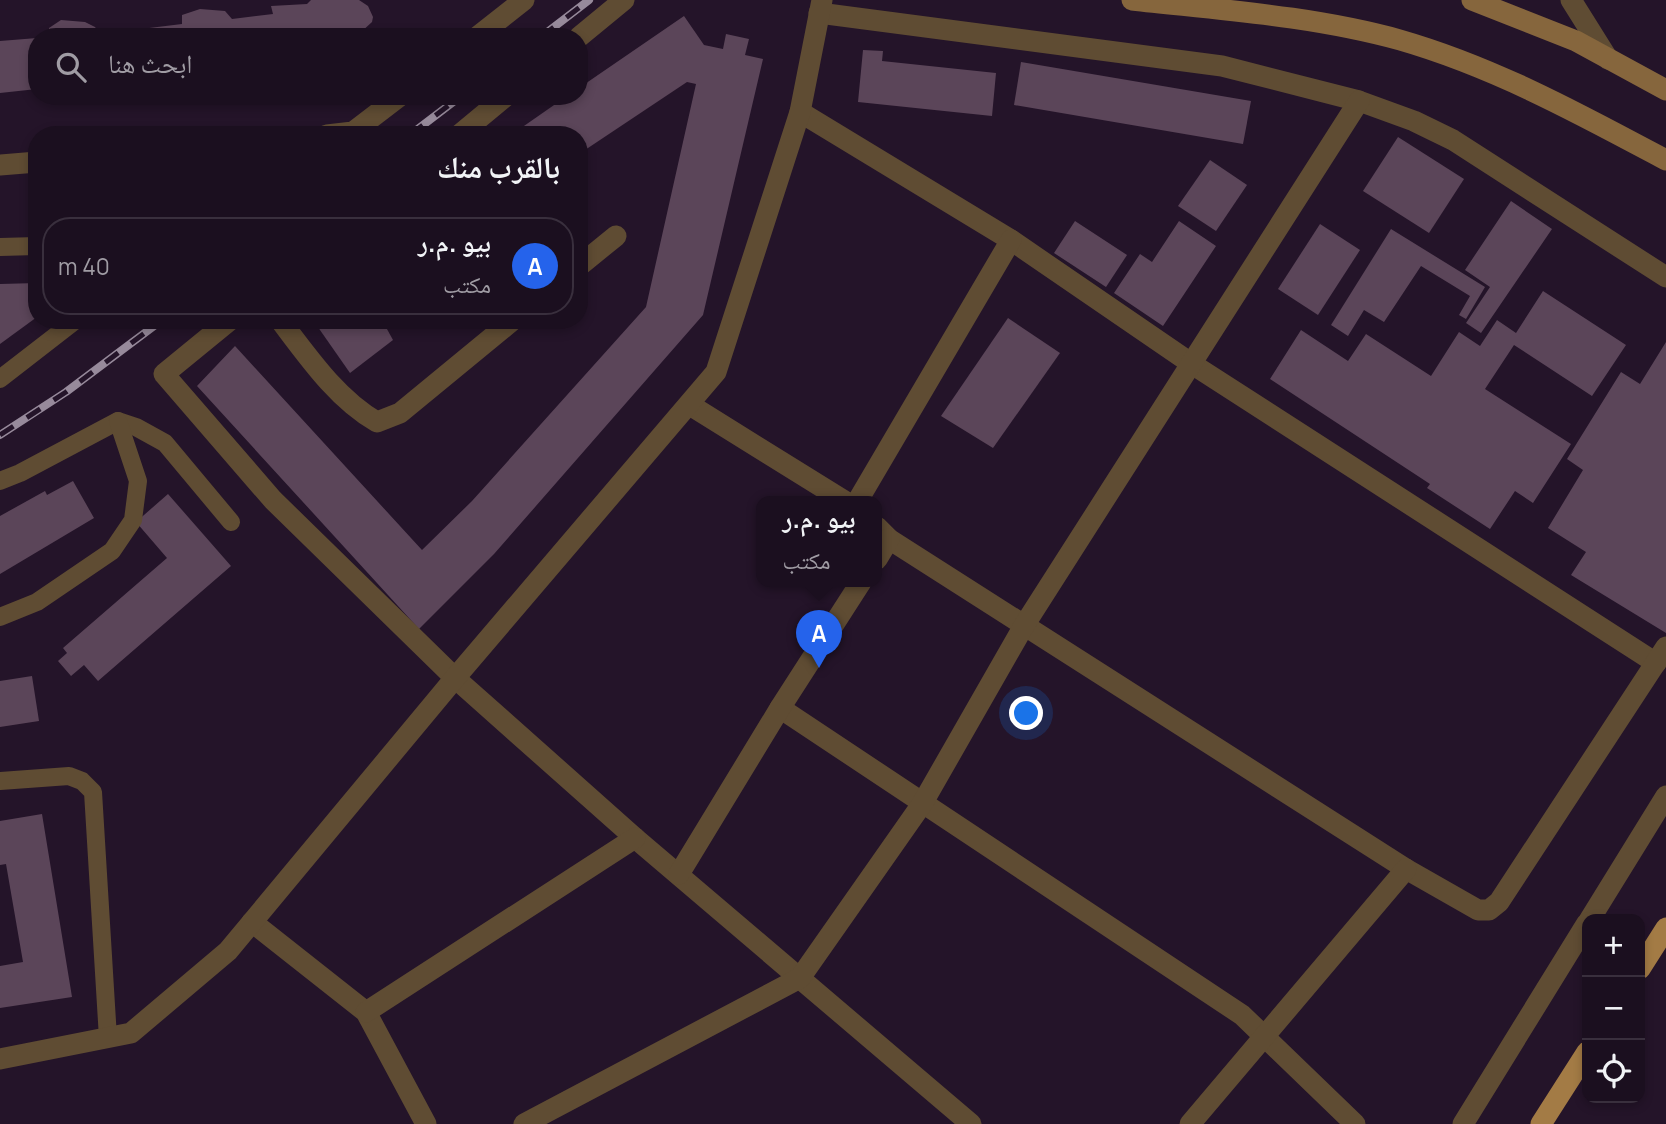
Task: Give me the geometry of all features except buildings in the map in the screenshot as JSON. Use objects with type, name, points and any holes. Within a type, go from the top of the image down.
[{"type":"main road","points":[[1132,0],[1314,21],[1399,40],[1484,69],[1591,120],[1666,160]]},
{"type":"main road","points":[[1472,0],[1576,41],[1666,90]]},
{"type":"main road","points":[[1645,962],[1666,928]]},
{"type":"main road","points":[[1541,1124],[1582,1060]]},
{"type":"street","points":[[488,28],[524,0]]},
{"type":"street","points":[[588,30],[625,0]]},
{"type":"street","points":[[1571,0],[1608,59]]},
{"type":"street","points":[[0,1059],[131,1033],[228,951],[455,678],[716,372],[800,112],[820,6],[1222,66],[1359,101],[1414,121],[1453,140],[1666,277]]},
{"type":"street","points":[[524,1124],[800,978],[922,804],[1025,624],[1359,101]]},
{"type":"street","points":[[361,126],[388,105]]},
{"type":"street","points":[[470,126],[495,105]]},
{"type":"street","points":[[800,112],[1011,240],[1192,364],[1661,655],[1499,902],[1489,910],[1478,909],[1406,869],[883,533]]},
{"type":"street","points":[[0,165],[28,163]]},
{"type":"street","points":[[588,259],[616,236]]},
{"type":"street","points":[[861,496],[1011,240]]},
{"type":"street","points":[[219,329],[164,374],[273,500],[455,678],[635,838],[971,1124]]},
{"type":"street","points":[[287,329],[343,396],[357,410],[377,422],[400,413],[502,329]]},
{"type":"street","points":[[690,405],[836,496]]},
{"type":"street","points":[[679,874],[858,587]]},
{"type":"street","points":[[780,708],[1242,1015],[1355,1124]]},
{"type":"street","points":[[1592,914],[1666,796]]},
{"type":"street","points":[[366,1012],[635,838]]},
{"type":"street","points":[[1190,1124],[1406,869]]},
{"type":"street","points":[[252,922],[366,1012],[426,1124]]},
{"type":"street","points":[[1463,1124],[1582,931]]},
{"type":"lane","points":[[0,247],[28,246]]},
{"type":"lane","points":[[0,379],[64,329]]},
{"type":"lane","points":[[0,617],[37,602],[112,551],[133,520],[138,481],[118,421]]},
{"type":"lane","points":[[0,481],[118,421],[136,427],[165,443],[230,523]]},
{"type":"lane","points":[[0,781],[69,776],[82,782],[93,792],[108,1038]]},
{"type":"railway","points":[[553,28],[589,0]]},
{"type":"railway","points":[[422,126],[449,105]]},
{"type":"railway","points":[[0,435],[66,392],[150,329]]},
{"type":"place","name":"بيو .م.ر","points":[[819,668]]}]
